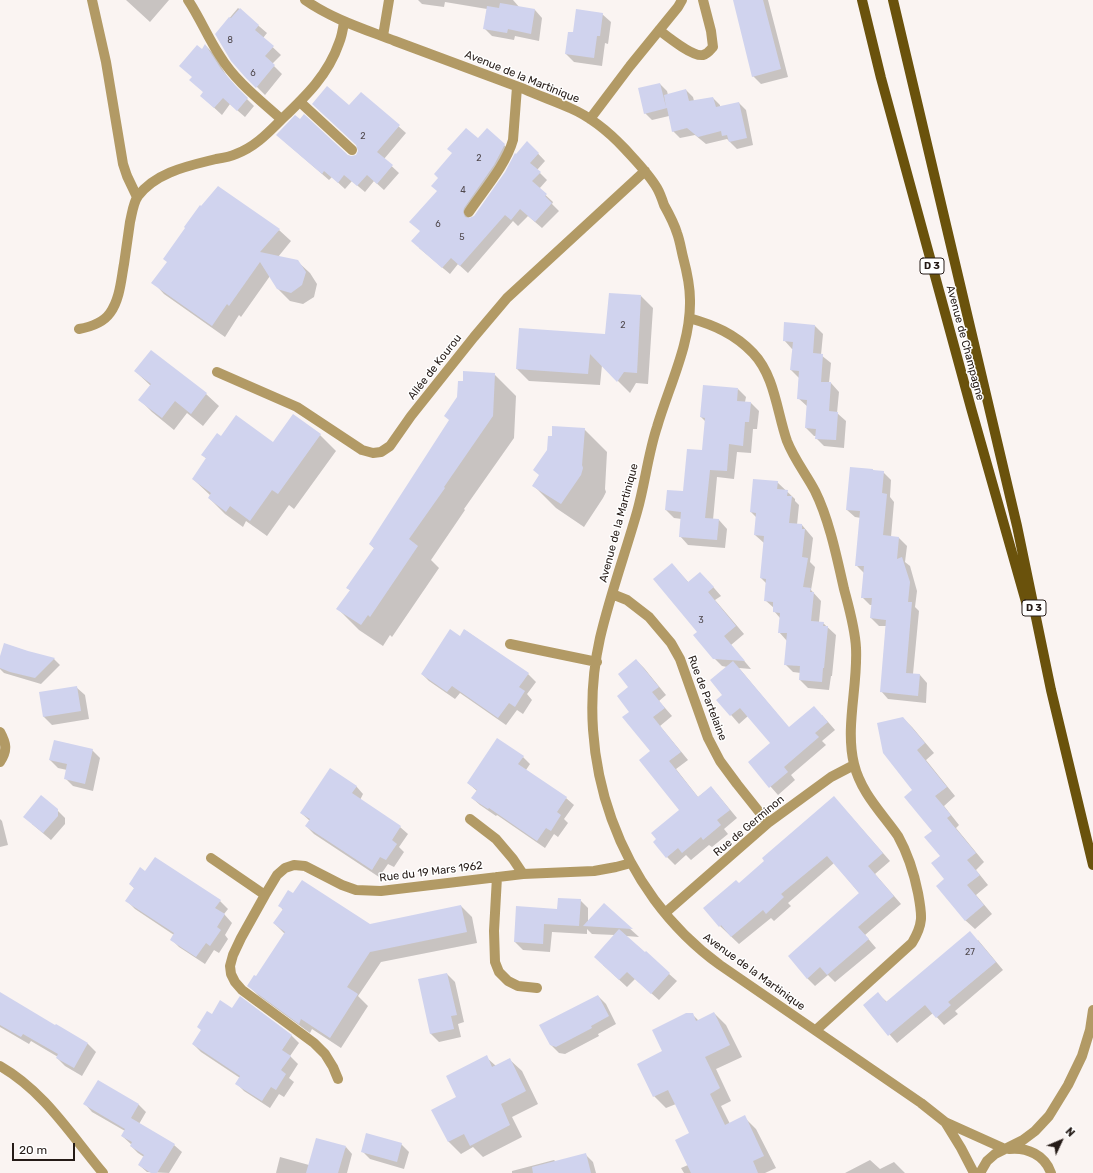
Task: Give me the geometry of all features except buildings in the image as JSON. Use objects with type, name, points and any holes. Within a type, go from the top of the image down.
[{"type":"main road","name":"Avenue de Champagne","points":[[862,0],[881,78],[971,408],[1051,690]]},
{"type":"main road","name":"D 3","points":[[893,0],[1017,526],[1051,690],[1093,865]]},
{"type":"street","points":[[92,0],[106,62],[123,164],[137,197]]},
{"type":"street","points":[[188,0],[196,11],[220,56],[233,74],[282,119]]},
{"type":"street","name":"Avenue de la Martinique","points":[[305,0],[344,22],[572,109],[590,119],[607,132],[645,171],[656,187],[678,234],[689,282],[690,303],[684,349],[656,429],[638,508],[612,594],[600,639],[596,662],[592,700],[593,734],[598,771],[616,832],[631,863],[665,913],[687,938],[709,956],[921,1103],[945,1122],[1005,1149]]},
{"type":"street","points":[[383,36],[389,0]]},
{"type":"street","points":[[590,119],[682,0]]},
{"type":"street","points":[[659,30],[695,54],[703,55],[708,53],[712,47],[711,31],[703,0]]},
{"type":"street","points":[[79,329],[92,326],[102,321],[110,313],[116,301],[121,285],[132,210],[137,197],[148,186],[166,173],[236,155],[263,138],[300,102],[323,75],[332,61],[340,42],[344,22]]},
{"type":"street","points":[[468,212],[500,168],[511,147],[517,87]]},
{"type":"street","points":[[300,102],[352,150]]},
{"type":"street","name":"Allée de Kourou","points":[[217,372],[297,407],[362,450],[373,453],[381,452],[390,446],[411,416],[507,298],[645,171]]},
{"type":"street","points":[[689,318],[708,323],[728,332],[754,354],[770,380],[788,442],[815,492],[834,545],[854,629],[856,648],[851,732],[854,765],[863,787],[898,837],[907,855],[914,875],[921,910],[921,923],[918,934],[912,943],[816,1030]]},
{"type":"street","name":"Rue de Partelaine","points":[[612,594],[627,600],[649,617],[671,643],[680,659],[708,738],[720,761],[768,823]]},
{"type":"street","points":[[510,644],[596,662]]},
{"type":"street","points":[[0,732],[6,743],[4,756],[0,762]]},
{"type":"street","name":"Rue de Germinon","points":[[665,913],[768,823],[831,777],[854,765]]},
{"type":"street","points":[[470,820],[496,838],[514,859],[523,874]]},
{"type":"street","points":[[211,858],[265,895]]},
{"type":"street","name":"Rue du 19 Mars 1962","points":[[338,1079],[333,1067],[320,1048],[242,990],[235,982],[231,974],[230,966],[233,955],[241,938],[265,895],[278,875],[285,868],[294,865],[305,866],[342,886],[356,890],[381,891],[523,874],[594,870],[631,863]]},
{"type":"street","points":[[496,877],[494,931],[495,962],[499,972],[508,981],[518,986],[538,988]]},
{"type":"street","points":[[980,1173],[987,1161],[995,1154],[1023,1140],[1035,1131],[1049,1116],[1068,1085],[1082,1056],[1090,1030],[1093,1010]]},
{"type":"street","points":[[0,1066],[28,1085],[42,1098],[103,1173]]},
{"type":"street","name":"Avenue de la Martinique","points":[[945,1122],[974,1173]]},
{"type":"street","points":[[1005,1149],[1018,1148],[1031,1151],[1042,1158],[1050,1169],[1051,1173]]}]
